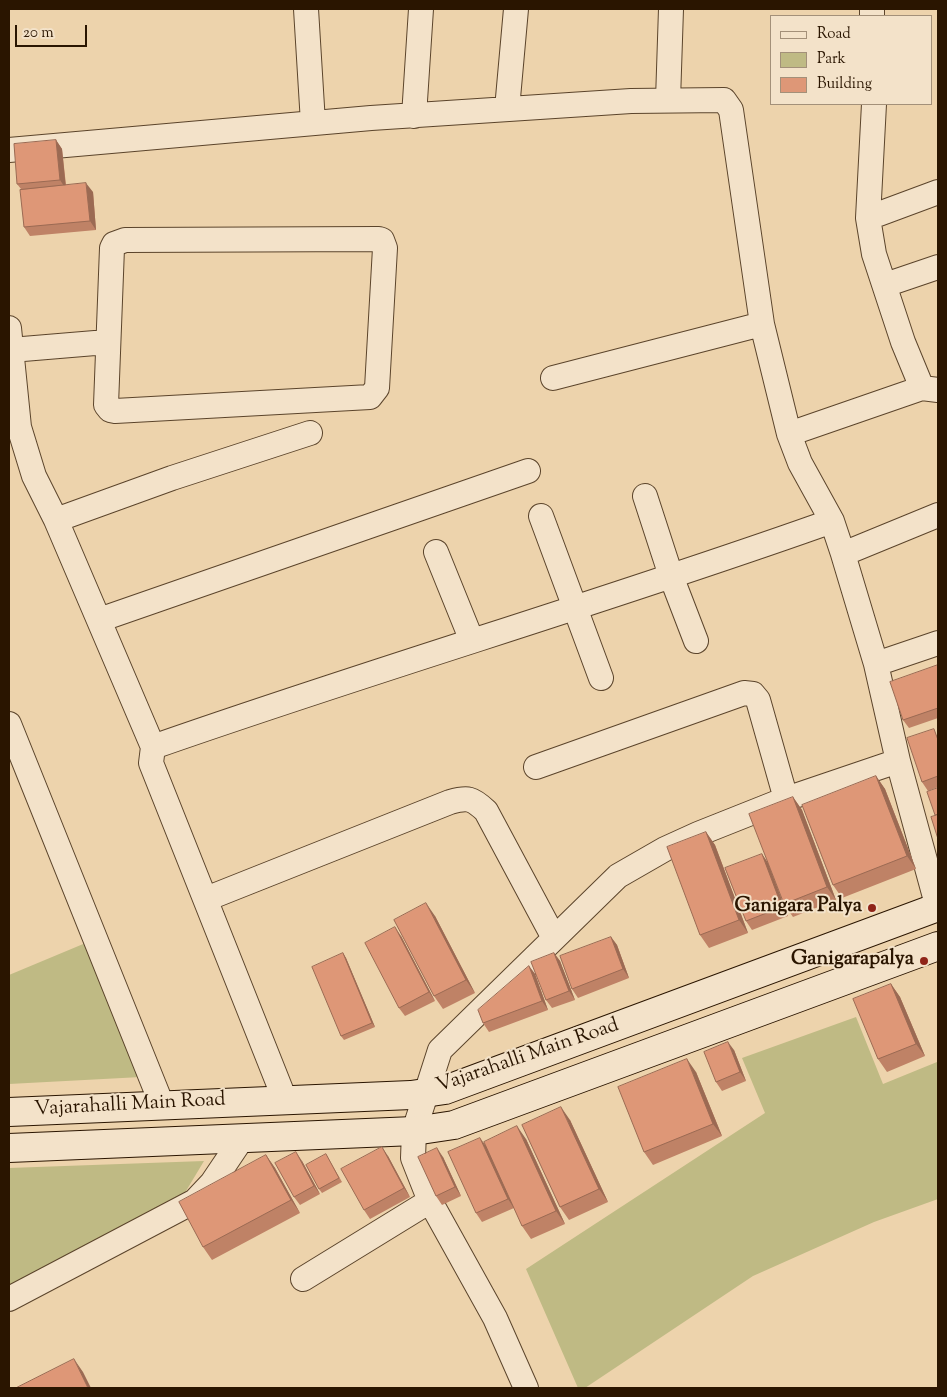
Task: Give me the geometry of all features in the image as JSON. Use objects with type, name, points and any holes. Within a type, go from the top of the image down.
[{"type":"main road","name":"Vajarahalli Main Road","points":[[9,1112],[411,1095],[445,1090],[938,908]]},
{"type":"main road","name":"Vajarahalli Main Road","points":[[9,1148],[414,1131],[454,1125],[938,946]]},
{"type":"street","points":[[306,9],[313,123]]},
{"type":"street","points":[[414,116],[421,9]]},
{"type":"street","points":[[507,109],[516,9]]},
{"type":"street","points":[[668,100],[671,9]]},
{"type":"street","points":[[9,150],[313,123],[507,109],[630,101],[724,100],[731,110],[762,324],[789,434],[800,463],[832,521],[843,554],[901,746],[938,908]]},
{"type":"street","points":[[789,434],[930,389],[903,342],[874,254],[868,218],[874,105]]},
{"type":"street","points":[[868,218],[938,192]]},
{"type":"street","points":[[379,239],[384,243],[377,388],[370,397],[110,410],[106,405],[107,342],[112,248],[114,244],[120,241],[379,239]]},
{"type":"street","points":[[885,285],[938,267]]},
{"type":"street","points":[[553,378],[762,324]]},
{"type":"street","points":[[107,342],[10,339],[19,427],[34,476],[56,520],[153,747],[151,763],[285,1100]]},
{"type":"street","points":[[56,520],[172,478],[310,433]]},
{"type":"street","points":[[99,620],[528,471]]},
{"type":"street","points":[[645,496],[696,641]]},
{"type":"street","points":[[843,554],[938,515]]},
{"type":"street","points":[[541,516],[601,678]]},
{"type":"street","points":[[153,747],[264,708],[672,576],[832,521]]},
{"type":"street","points":[[436,552],[472,641]]},
{"type":"street","points":[[876,664],[938,643]]},
{"type":"street","points":[[536,767],[744,693],[753,694],[758,700],[786,799]]},
{"type":"street","points":[[9,724],[14,755],[162,1105]]},
{"type":"street","points":[[526,1388],[496,1318],[430,1201],[413,1158],[414,1131],[440,1050],[618,876],[646,859],[698,834],[786,799],[901,746]]},
{"type":"street","points":[[206,898],[464,798],[476,802],[486,811],[554,938]]},
{"type":"street","points":[[9,1299],[195,1201],[212,1183],[244,1138]]},
{"type":"street","points":[[303,1279],[430,1201]]},
{"type":"green space","points":[[88,942],[141,1077],[9,1084],[9,975]]},
{"type":"green space","points":[[856,1017],[883,1084],[937,1062],[938,1199],[874,1222],[753,1276],[585,1388],[578,1388],[526,1269],[765,1113],[742,1058]]},
{"type":"green space","points":[[204,1161],[180,1201],[9,1287],[9,1168]]},
{"type":"building","points":[[56,140],[60,180],[17,184],[14,144]]},
{"type":"building","points":[[86,183],[90,221],[24,227],[20,190]]},
{"type":"building","points":[[938,665],[938,708],[903,720],[890,682]]},
{"type":"building","points":[[934,729],[938,740],[938,776],[922,782],[907,738]]},
{"type":"building","points":[[876,776],[907,856],[833,885],[802,805]]},
{"type":"building","points":[[938,788],[938,814],[935,815],[927,792]]},
{"type":"building","points":[[793,797],[827,887],[784,904],[749,814]]},
{"type":"building","points":[[938,815],[938,839],[931,817]]},
{"type":"building","points":[[706,832],[739,920],[700,935],[667,847]]},
{"type":"building","points":[[762,854],[782,907],[746,921],[725,868]]},
{"type":"building","points":[[426,903],[466,980],[434,996],[394,920]]},
{"type":"building","points":[[395,927],[429,992],[399,1008],[365,943]]},
{"type":"building","points":[[611,937],[623,969],[572,989],[560,956]]},
{"type":"building","points":[[343,953],[372,1023],[341,1036],[312,967]]},
{"type":"building","points":[[554,953],[569,991],[546,1000],[531,962]]},
{"type":"building","points":[[529,966],[542,1001],[483,1023],[478,1010]]},
{"type":"building","points":[[891,984],[916,1044],[878,1059],[853,999]]},
{"type":"building","points":[[728,1042],[740,1072],[716,1082],[704,1052]]},
{"type":"building","points":[[687,1059],[713,1124],[644,1152],[618,1087]]},
{"type":"building","points":[[561,1107],[599,1189],[560,1207],[522,1125]]},
{"type":"building","points":[[517,1126],[556,1211],[522,1226],[484,1142]]},
{"type":"building","points":[[480,1138],[508,1199],[476,1213],[448,1152]]},
{"type":"building","points":[[382,1147],[404,1188],[364,1210],[341,1169]]},
{"type":"building","points":[[437,1148],[455,1187],[436,1196],[418,1157]]},
{"type":"building","points":[[296,1152],[314,1186],[294,1197],[275,1163]]},
{"type":"building","points":[[326,1154],[339,1178],[319,1189],[306,1165]]},
{"type":"building","points":[[266,1155],[291,1200],[203,1247],[179,1202]]},
{"type":"building","points":[[74,1359],[88,1388],[16,1388]]},
{"type":"place","name":"Ganigara Palya","points":[[872,908]]},
{"type":"place","name":"Ganigarapalya","points":[[924,961]]}]
